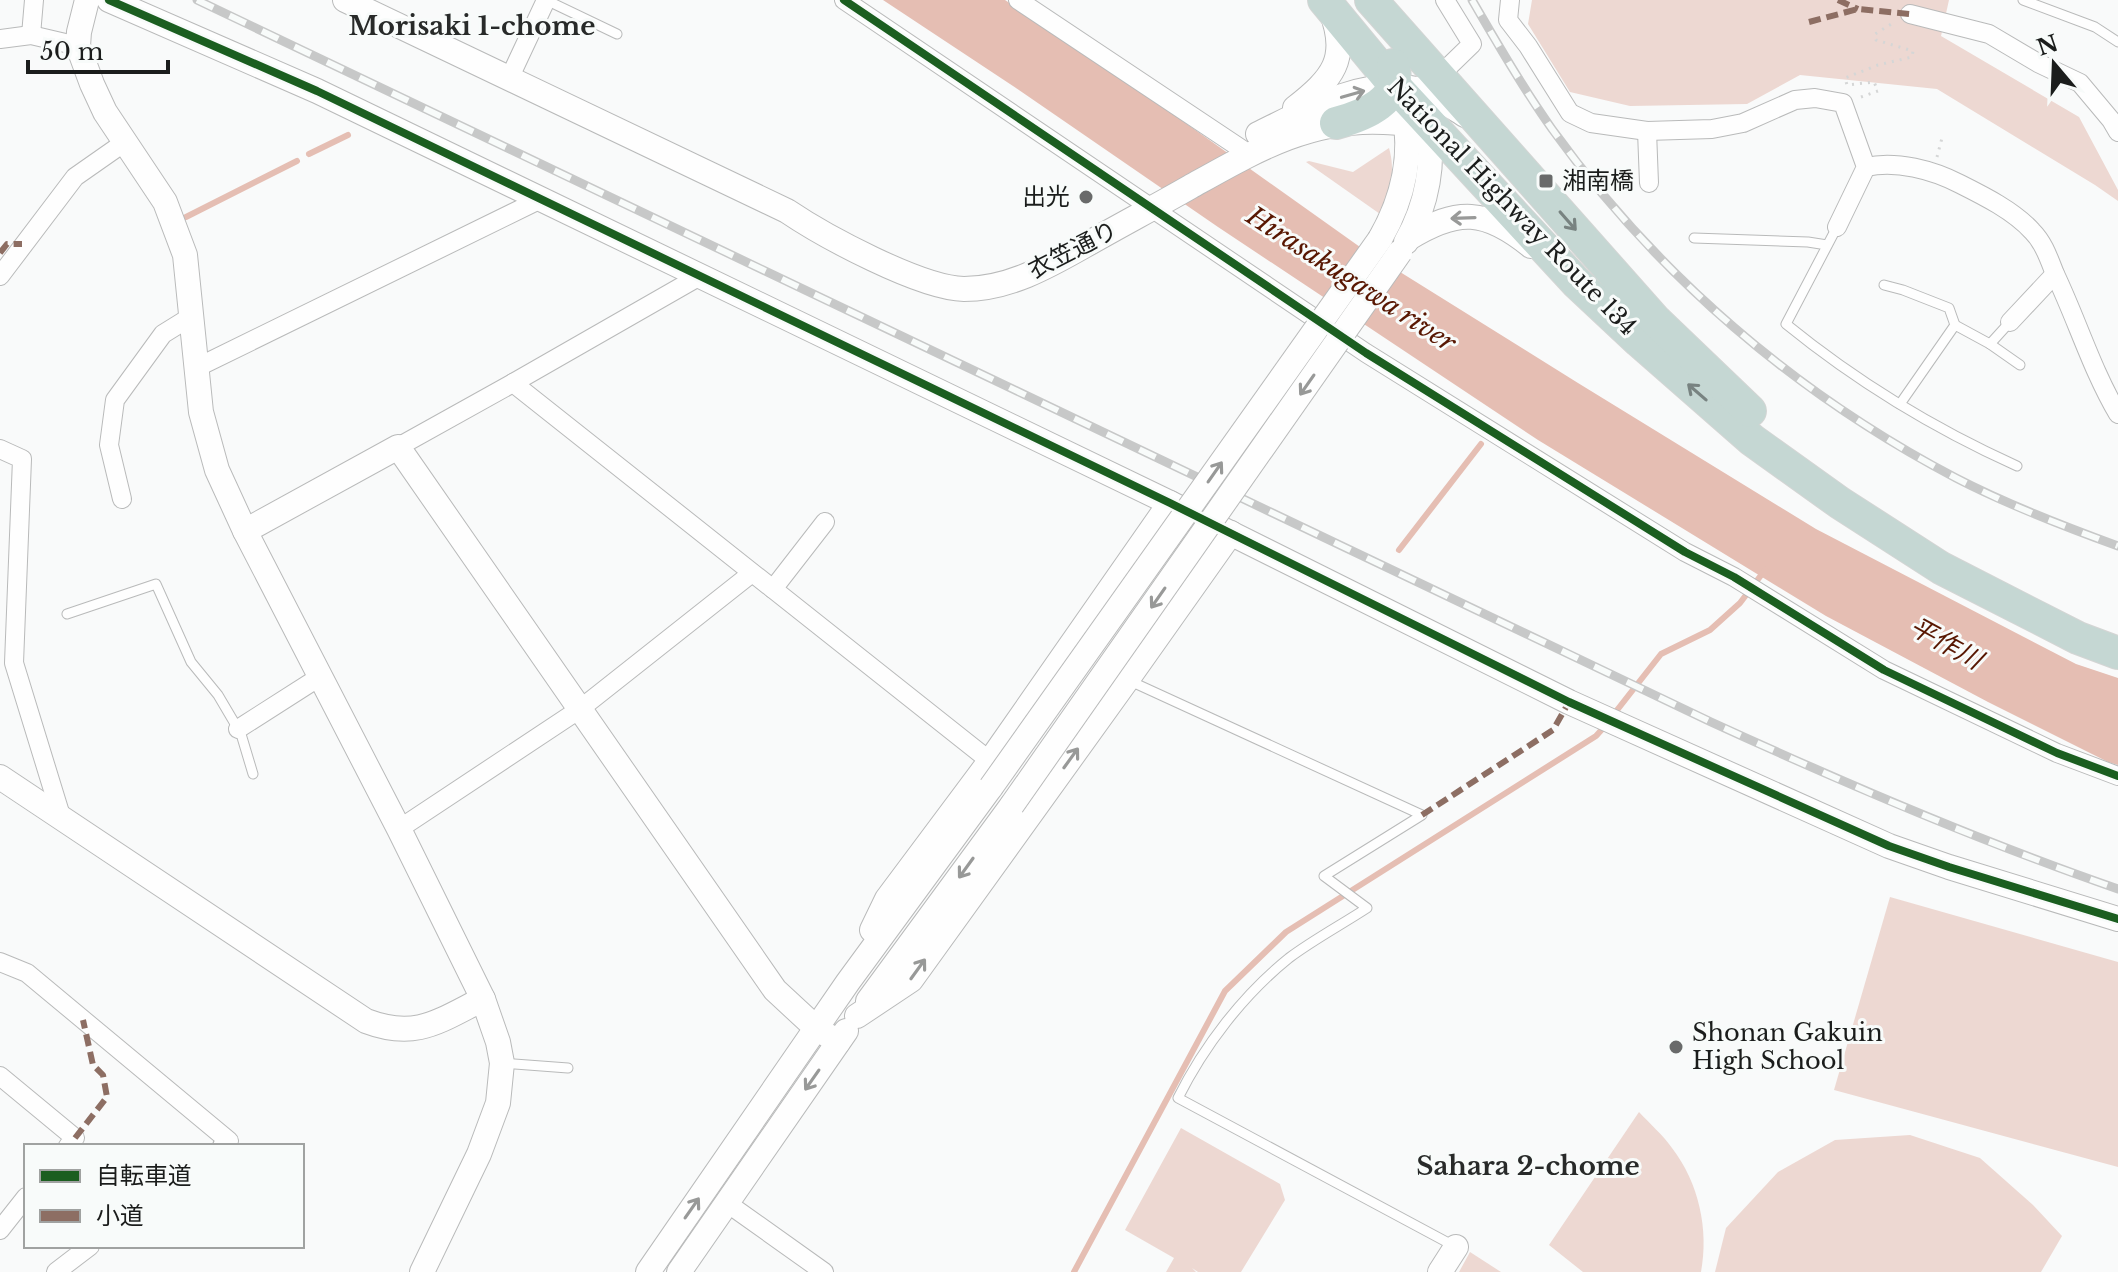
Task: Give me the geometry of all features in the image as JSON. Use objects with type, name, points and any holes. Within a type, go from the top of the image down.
[{"type":"highway","name":"National Highway Route 134","points":[[1371,0],[1423,109],[1576,282],[1752,440],[1840,503],[1941,568],[2078,638],[2118,653]]},
{"type":"highway","points":[[1338,2],[1391,58],[1396,73],[1423,109]]},
{"type":"highway","points":[[1336,123],[1353,119],[1385,100],[1423,109]]},
{"type":"highway","name":"National Highway Route 134","points":[[1423,109],[1498,141],[1655,320],[1764,424],[1852,487],[1952,551],[2087,619],[2118,631]]},
{"type":"street","points":[[31,35],[34,0]]},
{"type":"street","points":[[87,0],[78,46],[92,84],[105,112],[165,202],[185,255],[201,412],[217,470],[483,999],[498,1042],[502,1063],[498,1103],[490,1127],[422,1272]]},
{"type":"street","points":[[109,0],[317,91],[1170,503],[1569,702],[1889,846],[2118,919]]},
{"type":"street","name":"衣笠通り","points":[[345,0],[787,211],[823,218],[931,268],[966,276],[999,271],[1032,259],[1150,201],[1303,112],[1334,100],[1361,91],[1423,109]]},
{"type":"street","points":[[509,79],[546,0]]},
{"type":"street","points":[[844,0],[1150,201],[1366,353],[1685,552],[1734,577],[1884,670],[2057,753],[2118,776]]},
{"type":"street","points":[[1018,0],[1240,149]]},
{"type":"street","points":[[679,1272],[838,1042],[1012,805],[1396,243],[1390,221],[1406,176],[1408,150],[1423,109],[1472,44],[1445,0]]},
{"type":"street","points":[[1510,0],[1508,20],[1570,113],[1591,123],[1647,131],[1712,129],[1743,123],[1795,100],[1815,98],[1843,103],[1866,167],[1837,227]]},
{"type":"street","name":"衣笠通り","points":[[1240,149],[1324,84],[1336,63],[1338,2]]},
{"type":"street","points":[[1910,14],[1989,34],[2080,83],[2116,123]]},
{"type":"street","points":[[0,39],[31,35],[78,46]]},
{"type":"street","name":"衣笠通り","points":[[1240,149],[1336,123]]},
{"type":"street","points":[[1647,131],[1649,183]]},
{"type":"street","points":[[0,276],[75,177],[125,142]]},
{"type":"street","points":[[1866,167],[1882,164],[1932,172],[1980,194],[2035,233],[2118,414]]},
{"type":"street","points":[[196,368],[539,200]]},
{"type":"street","points":[[648,1272],[848,982],[1396,243],[1429,225],[1468,215],[1498,224],[1525,241],[1576,282]]},
{"type":"street","points":[[2010,322],[2055,274]]},
{"type":"street","points":[[245,531],[700,276]]},
{"type":"street","points":[[122,499],[109,445],[115,400],[163,334],[192,316]]},
{"type":"street","points":[[513,383],[990,761]]},
{"type":"street","points":[[398,447],[775,990],[816,1028],[838,1042]]},
{"type":"street","points":[[0,449],[22,459],[18,560],[7,660],[61,816]]},
{"type":"street","points":[[848,982],[887,899],[990,761],[1170,503]]},
{"type":"street","points":[[773,589],[825,522]]},
{"type":"street","points":[[857,1016],[911,980],[1231,533]]},
{"type":"street","points":[[1146,537],[1206,568]]},
{"type":"street","points":[[0,552],[18,560]]},
{"type":"street","points":[[399,829],[580,709],[752,573]]},
{"type":"street","points":[[238,729],[321,676]]},
{"type":"street","points":[[0,777],[366,1021],[398,1030],[415,1029],[432,1025],[483,999]]},
{"type":"street","points":[[0,962],[27,973],[229,1141],[225,1144]]},
{"type":"street","points":[[0,1076],[75,1138],[70,1144]]},
{"type":"street","points":[[0,1230],[24,1200]]},
{"type":"street","points":[[727,1203],[824,1272]]},
{"type":"street","points":[[1440,1272],[1456,1247]]},
{"type":"street","points":[[56,1272],[87,1248]]},
{"type":"lane","points":[[546,0],[617,34]]},
{"type":"lane","points":[[2023,0],[2095,27],[2118,42]]},
{"type":"lane","points":[[1837,227],[1786,324],[1900,404],[2017,466]]},
{"type":"lane","points":[[1694,238],[1827,245]]},
{"type":"lane","points":[[1884,285],[1949,308],[1955,325],[2020,365]]},
{"type":"lane","points":[[1990,344],[2010,322]]},
{"type":"lane","points":[[1900,404],[1955,325]]},
{"type":"lane","points":[[67,614],[156,584],[191,662],[218,695],[238,729],[253,774]]},
{"type":"lane","points":[[1127,680],[1422,815],[1324,876],[1367,908],[1289,958],[1244,1000],[1194,1066],[1178,1098],[1456,1247]]},
{"type":"lane","points":[[502,1063],[568,1068]]},
{"type":"path","points":[[1843,103],[1878,91],[1874,82],[1847,85],[1845,78],[1878,65],[1912,57],[1913,51],[1876,40],[1875,34],[1910,14]]},
{"type":"path","points":[[1932,172],[1943,134]]},
{"type":"shaded area","points":[[1532,0],[1949,0],[1941,36],[2079,117],[2118,190],[2118,201],[1937,89],[1800,75],[1747,104],[1630,106],[1570,92],[1528,24]]},
{"type":"shaded area","points":[[1389,148],[1391,181],[1380,214],[1306,162],[1353,172]]},
{"type":"shaded area","points":[[1890,897],[2118,962],[2118,1167],[1834,1090]]},
{"type":"shaded area","points":[[1639,1112],[1672,1148],[1689,1176],[1700,1207],[1704,1240],[1701,1272],[1583,1272],[1549,1245]]},
{"type":"shaded area","points":[[1181,1128],[1280,1184],[1285,1200],[1241,1272],[1198,1272],[1192,1268],[1196,1272],[1166,1272],[1174,1258],[1125,1230]]},
{"type":"shaded area","points":[[1910,1135],[1980,1158],[2033,1205],[2062,1236],[2041,1272],[1715,1272],[1726,1228],[1778,1172],[1835,1140]]},
{"type":"shaded area","points":[[1470,1252],[1501,1272],[1459,1272]]},
{"type":"water","points":[[883,0],[1005,0],[1125,80],[1360,247],[1816,529],[2076,664],[2118,678],[2118,765],[1988,702],[1826,616],[1538,440]]},
{"type":"waterway","points":[[309,154],[348,135]]},
{"type":"waterway","points":[[186,217],[297,161]]},
{"type":"waterway","points":[[1399,550],[1481,444]]},
{"type":"waterway","points":[[1614,714],[1661,654],[1710,630],[1740,603],[1765,570]]},
{"type":"waterway","points":[[1074,1272],[1225,991],[1286,932],[1596,736],[1605,726]]},
{"type":"railway","points":[[197,0],[1711,722],[1912,810],[2118,889]]},
{"type":"railway","points":[[1472,0],[1541,113],[1593,183],[1637,234],[1734,327],[1840,409],[1897,445],[1996,497],[2118,546]]},
{"type":"marked path","points":[[1838,0],[1858,9]]},
{"type":"marked path","points":[[1809,22],[1858,9],[1910,14]]},
{"type":"marked path","points":[[0,253],[7,244],[22,244]]},
{"type":"marked path","points":[[1422,815],[1553,730],[1569,702]]},
{"type":"marked path","points":[[75,1138],[107,1097],[103,1075],[93,1065],[83,1020]]},
{"type":"cycle path","points":[[109,0],[317,91],[1170,503],[1569,702],[1889,846],[2118,919]]},
{"type":"cycle path","points":[[844,0],[1366,353],[1685,552],[1734,577],[1884,670],[2057,753],[2118,776]]},
{"type":"place","name":"湘南橋","points":[[1546,181]]},
{"type":"place","name":"出光","points":[[1086,197]]},
{"type":"place","name":"Shonan Gakuin High School","points":[[1676,1047]]},
{"type":"district","name":"Morisaki 1-chome","points":[[472,26]]},
{"type":"district","name":"Sahara 2-chome","points":[[1528,1166]]},
{"type":"water label","name":"Hirasakugawa river","points":[[1351,279]]},
{"type":"water label","name":"平作川","points":[[1946,643]]}]
